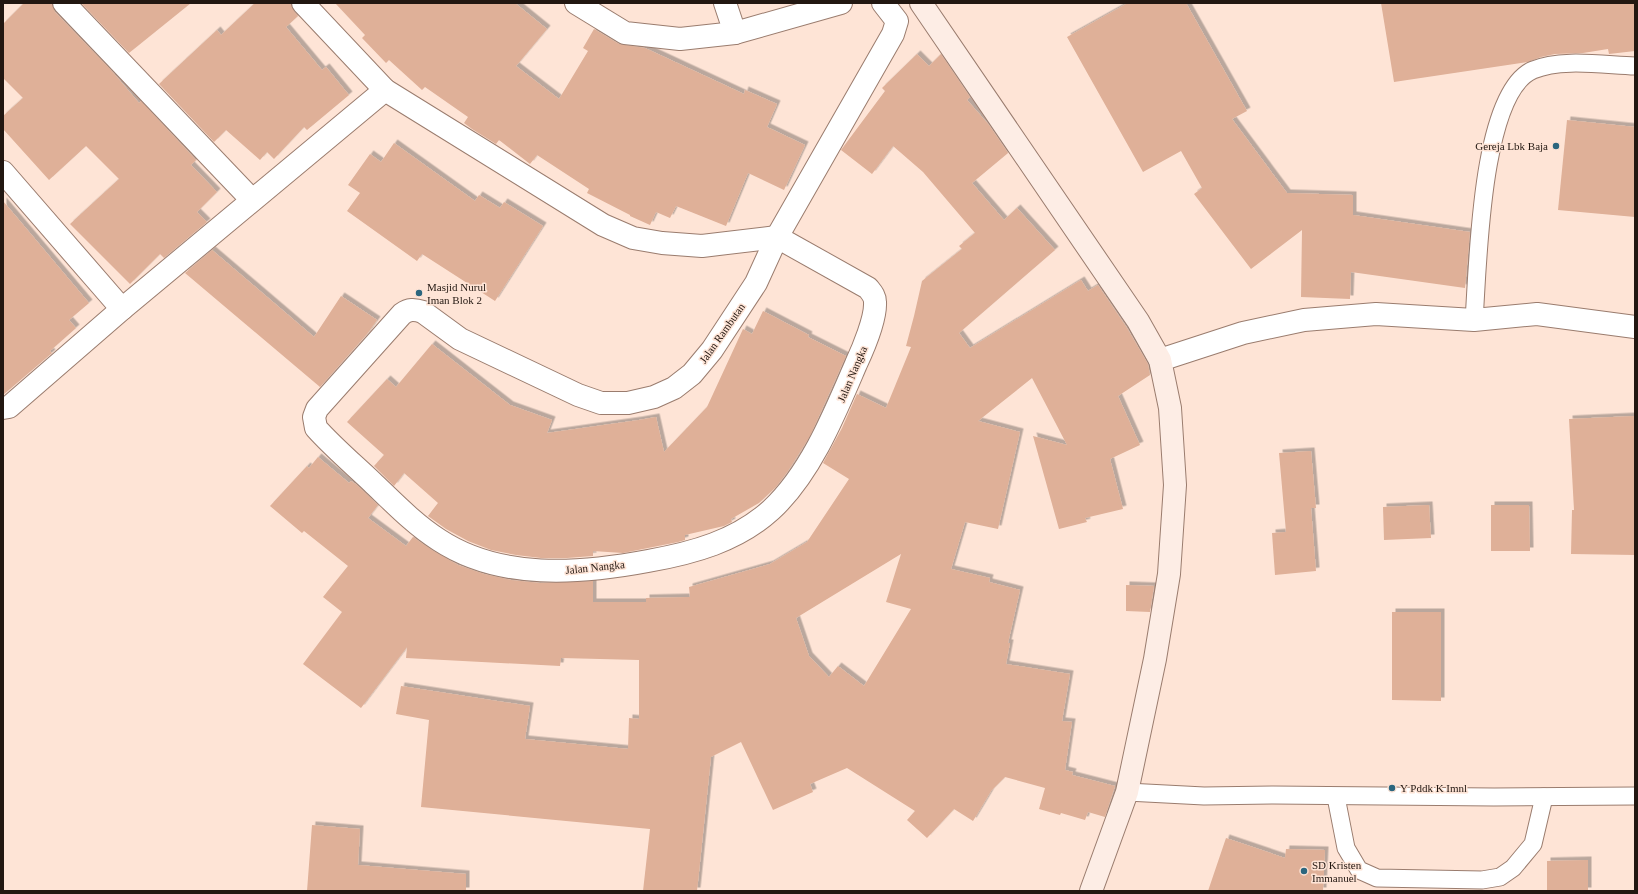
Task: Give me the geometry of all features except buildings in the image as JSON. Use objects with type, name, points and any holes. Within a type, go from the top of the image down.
[{"type":"street","points":[[64,3],[252,200]]},
{"type":"street","points":[[303,3],[384,90],[603,225],[633,238],[662,243],[702,246],[777,238]]},
{"type":"street","points":[[576,3],[626,33],[680,39],[735,33],[841,3]]},
{"type":"street","points":[[725,3],[735,33]]},
{"type":"street","name":"Jalan Rambutan","points":[[460,339],[578,395],[601,403],[628,403],[654,397],[674,388],[692,374],[712,350],[756,283],[777,238],[893,34],[897,21],[884,3]]},
{"type":"street","points":[[921,3],[1138,321],[1160,360],[1170,408],[1175,485],[1169,574],[1155,659],[1127,792],[1091,891]]},
{"type":"street","points":[[3,408],[9,407],[122,308],[384,90]]},
{"type":"street","points":[[3,172],[122,308]]},
{"type":"street","name":"Jalan Nangka","points":[[460,339],[423,312],[408,310],[402,314],[317,409],[314,417],[316,428],[408,516],[439,541],[479,560],[511,568],[547,572],[638,563],[681,555],[714,545],[746,530],[772,510],[793,486],[816,450],[832,419],[864,347],[875,310],[875,300],[868,288],[777,238]]},
{"type":"street","points":[[1160,360],[1244,333],[1304,320],[1376,314],[1474,320],[1537,314],[1635,327]]},
{"type":"lane","points":[[1474,320],[1487,165],[1497,125],[1509,95],[1516,83],[1532,70],[1544,67],[1573,64],[1635,66]]},
{"type":"lane","points":[[1127,792],[1204,796],[1635,796]]},
{"type":"lane","points":[[1336,797],[1346,848],[1358,870],[1377,878],[1482,880],[1500,877],[1513,868],[1533,844],[1544,797]]},
{"type":"place","name":"Gereja Lbk Baja","points":[[1556,146]]},
{"type":"place","name":"Masjid Nurul Iman Blok 2","points":[[419,293]]},
{"type":"place","name":"Y Pddk K Imnl","points":[[1392,788]]},
{"type":"place","name":"SD Kristen Immanuel","points":[[1304,871]]}]
